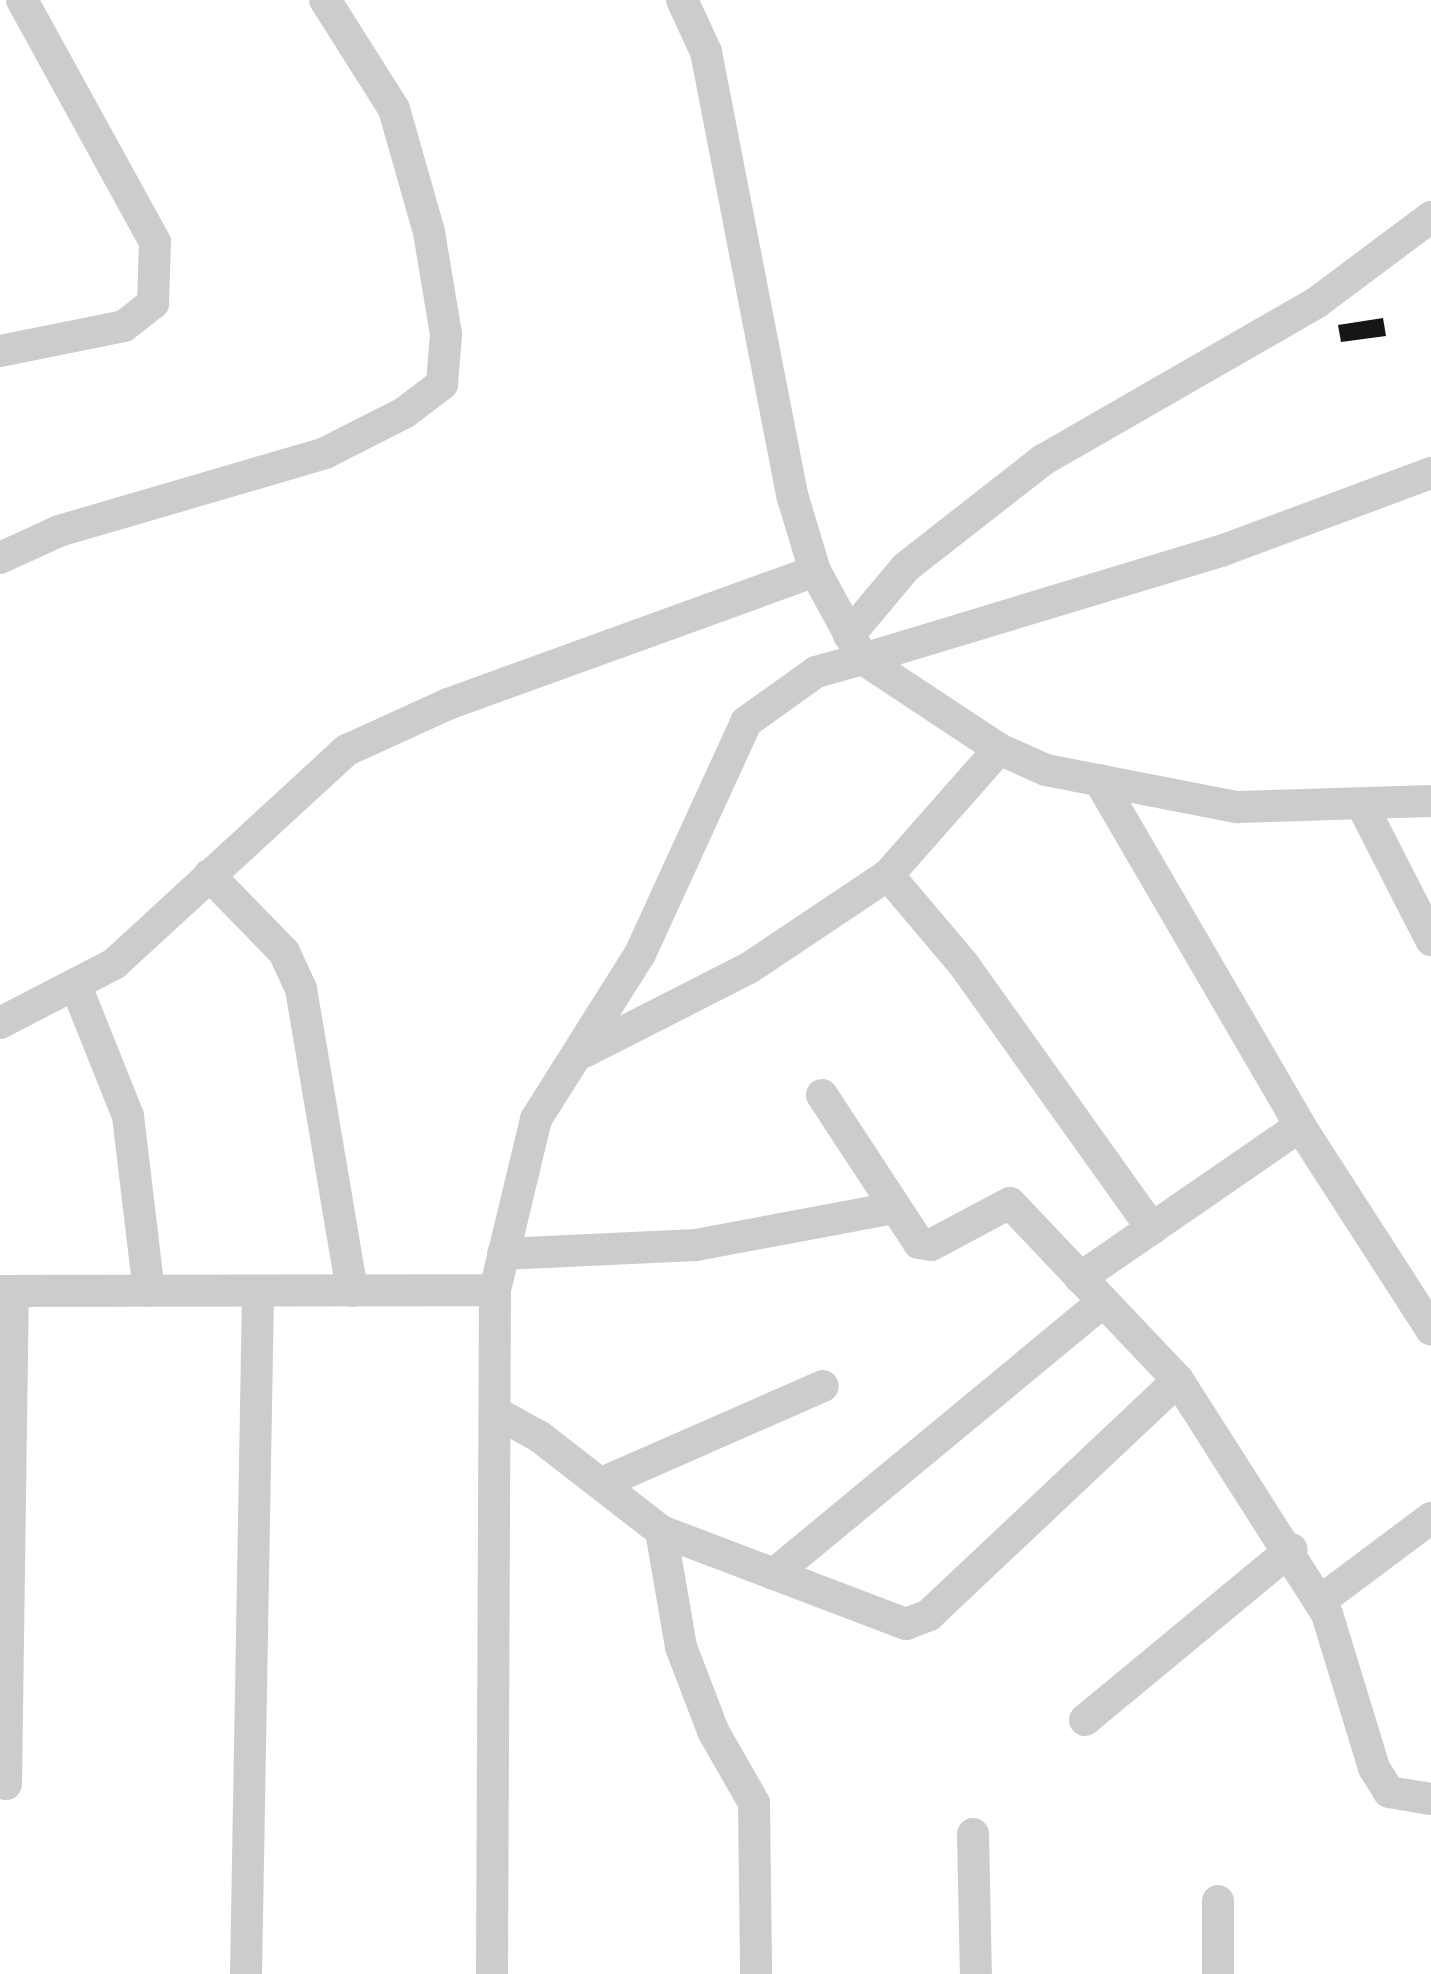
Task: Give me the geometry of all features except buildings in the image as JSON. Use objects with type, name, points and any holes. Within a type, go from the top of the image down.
[{"type":"street","points":[[0,351],[124,326],[153,303],[155,242],[22,0]]},
{"type":"street","points":[[0,558],[59,531],[325,453],[404,413],[442,384],[446,334],[429,232],[394,109],[325,0]]},
{"type":"street","points":[[682,0],[706,52],[772,403],[815,571],[856,647],[999,749],[1046,770],[1237,807],[1431,801]]},
{"type":"street","points":[[856,647],[906,567],[1043,460],[1316,303],[1431,217]]},
{"type":"street","points":[[492,1974],[495,1290],[536,1119],[584,1052],[640,954],[746,722],[856,647],[1192,560],[1431,473]]},
{"type":"street","points":[[0,1023],[114,964],[347,750],[448,704],[815,571]]},
{"type":"street","points":[[584,1052],[749,968],[888,875],[999,749]]},
{"type":"street","points":[[1099,780],[1300,1126],[1431,1329]]},
{"type":"street","points":[[1362,805],[1431,940]]},
{"type":"street","points":[[209,875],[284,952],[301,989],[352,1291]]},
{"type":"street","points":[[888,875],[964,965],[1152,1229]]},
{"type":"street","points":[[76,986],[128,1116],[149,1291]]},
{"type":"street","points":[[822,1095],[893,1208],[924,1246],[1010,1203],[1178,1380],[1292,1549],[1320,1601],[1374,1768],[1389,1792],[1431,1799]]},
{"type":"street","points":[[1080,1278],[1300,1126]]},
{"type":"street","points":[[503,1254],[696,1245],[893,1208]]},
{"type":"street","points":[[6,1784],[7,1291],[495,1290]]},
{"type":"street","points":[[246,1974],[258,1291]]},
{"type":"street","points":[[774,1574],[1102,1303]]},
{"type":"street","points":[[495,1412],[602,1483],[661,1531],[906,1624],[929,1615],[1178,1380]]},
{"type":"street","points":[[602,1483],[823,1386]]},
{"type":"street","points":[[1320,1601],[1431,1518]]},
{"type":"street","points":[[661,1531],[681,1647],[713,1731],[754,1803],[756,1974]]},
{"type":"street","points":[[1085,1720],[1292,1549]]},
{"type":"street","points":[[973,1834],[976,1974]]},
{"type":"street","points":[[1218,1901],[1218,1974]]}]
